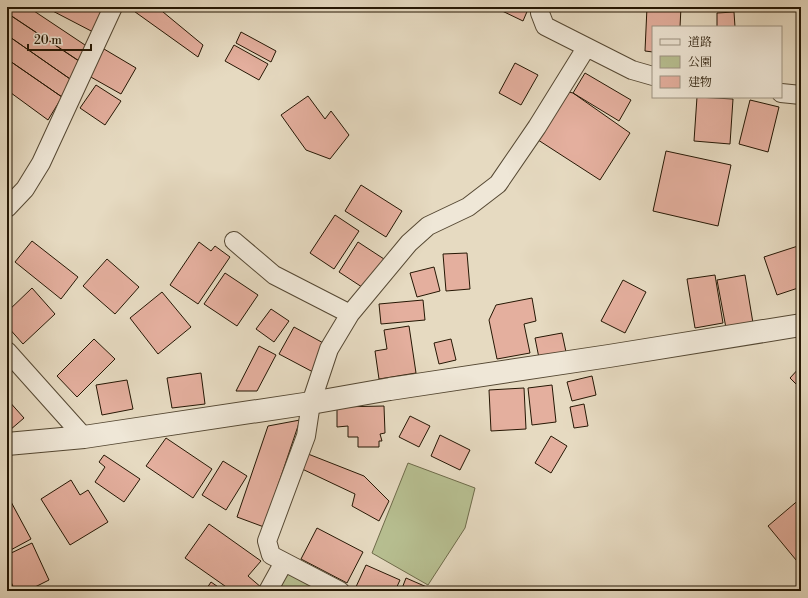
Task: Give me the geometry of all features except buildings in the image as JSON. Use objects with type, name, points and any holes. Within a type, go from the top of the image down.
[{"type":"street","points":[[7,208],[25,189],[40,163],[113,7]]},
{"type":"street","points":[[541,7],[540,13],[545,26],[632,70],[652,76]]},
{"type":"street","points":[[340,591],[271,555],[267,541],[306,436],[311,403],[329,349],[350,314],[409,242],[428,226],[468,207],[498,184],[537,127],[586,48]]},
{"type":"street","points":[[782,93],[801,95]]},
{"type":"street","points":[[234,241],[274,275],[350,314]]},
{"type":"street","points":[[7,444],[84,437],[311,403],[390,389],[801,325]]},
{"type":"street","points":[[7,351],[84,437]]},
{"type":"street","points":[[268,591],[284,562]]},
{"type":"green space","points":[[408,463],[475,488],[465,528],[428,585],[372,553]]},
{"type":"green space","points":[[287,568],[332,591],[279,591]]}]
